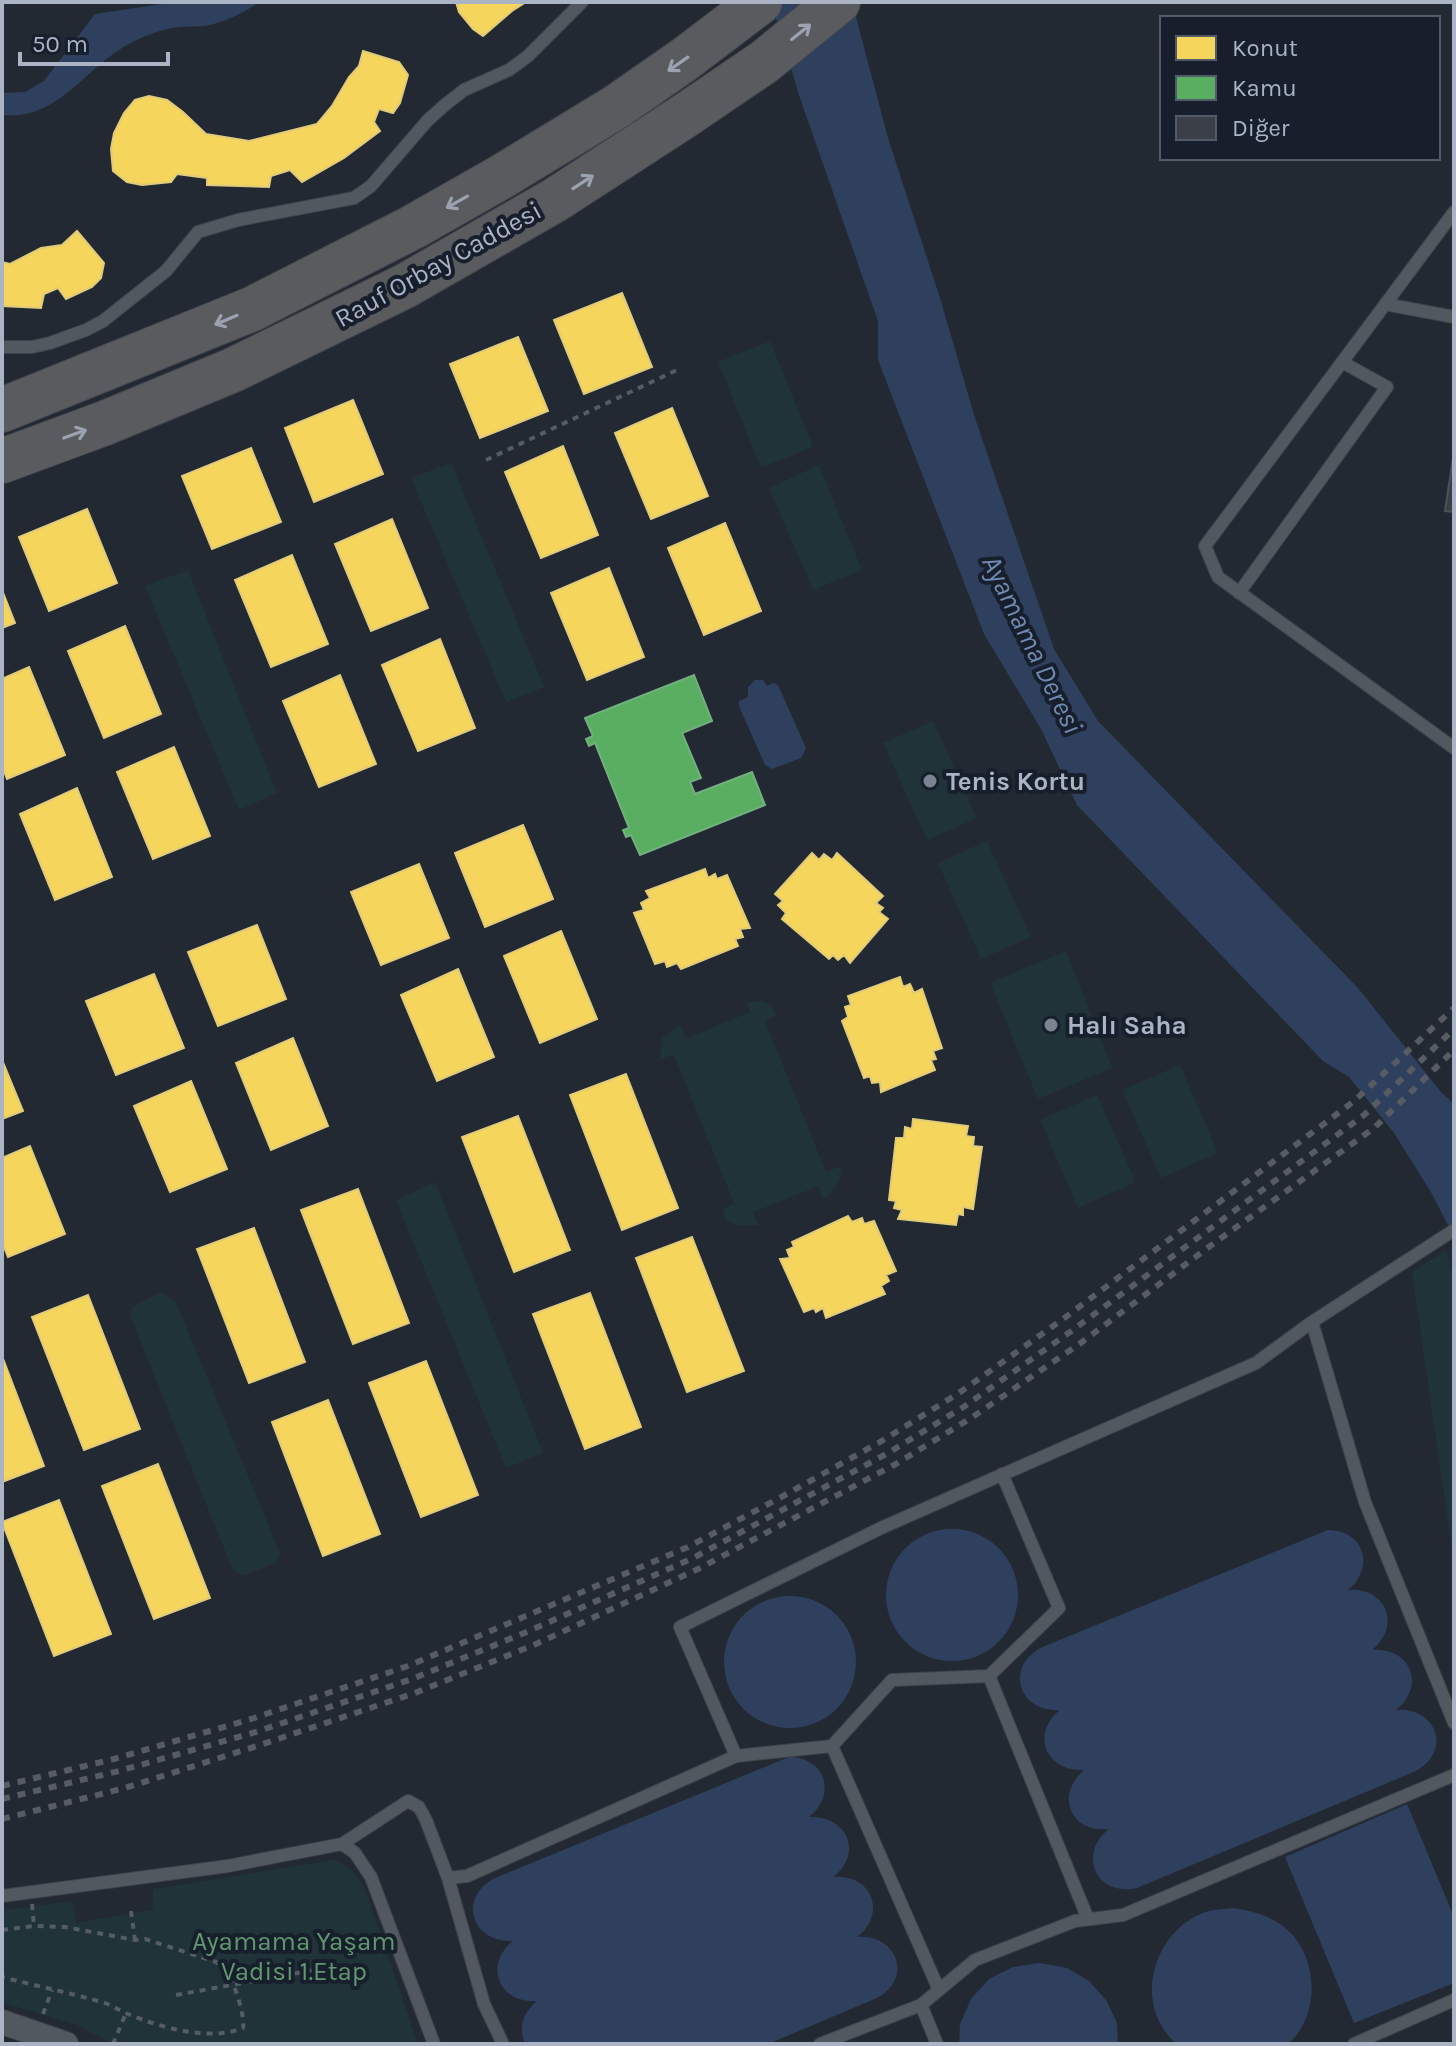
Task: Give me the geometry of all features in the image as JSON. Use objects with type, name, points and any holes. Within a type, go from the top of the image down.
[{"type":"highway","name":"Rauf Orbay Caddesi","points":[[2,461],[233,370],[405,286],[555,200],[683,117],[764,62],[838,2]]},
{"type":"highway","name":"Rauf Orbay Caddesi","points":[[2,410],[252,309],[413,227],[604,114],[750,10]]},
{"type":"street","points":[[2,2022],[66,2044]]},
{"type":"lane","points":[[2,347],[32,347],[50,343],[94,326],[166,271],[198,232],[238,220],[354,198],[371,186],[428,120],[446,104],[464,90],[509,70],[528,56],[582,2]]},
{"type":"lane","points":[[1454,212],[1205,546],[1218,577],[1454,748]]},
{"type":"lane","points":[[1385,304],[1454,317]]},
{"type":"lane","points":[[1239,593],[1387,387],[1342,362]]},
{"type":"lane","points":[[736,1756],[680,1627],[881,1528],[1256,1363],[1312,1322],[1454,1230]]},
{"type":"lane","points":[[1312,1322],[1365,1502],[1454,1723]]},
{"type":"lane","points":[[448,1878],[467,1876],[736,1756],[832,1746],[892,1680],[989,1676],[1059,1608],[1002,1474]]},
{"type":"lane","points":[[989,1676],[1088,1919]]},
{"type":"lane","points":[[832,1746],[939,1990]]},
{"type":"lane","points":[[820,2044],[921,2005],[975,1960],[1075,1921],[1123,1915],[1454,1775]]},
{"type":"lane","points":[[2,1896],[228,1866],[342,1844],[408,1801],[419,1807],[426,1820],[448,1878],[484,2004],[503,2044]]},
{"type":"lane","points":[[342,1844],[355,1853],[371,1877],[434,2044]]},
{"type":"lane","points":[[1354,2044],[1454,2000]]},
{"type":"lane","points":[[921,2005],[937,2044]]},
{"type":"path","points":[[486,460],[677,370]]},
{"type":"path","points":[[32,1903],[34,1926]]},
{"type":"path","points":[[131,1911],[135,1940]]},
{"type":"path","points":[[2,1930],[34,1926],[65,1927],[135,1940],[145,1939],[216,1962],[225,1970],[233,1985],[244,2019],[243,2028],[192,2033],[178,2031],[108,2004],[2,1977]]},
{"type":"path","points":[[176,1995],[325,1968]]},
{"type":"path","points":[[113,2044],[126,2013]]},
{"type":"path","points":[[218,2044],[249,2044]]},
{"type":"green space","points":[[770,341],[813,447],[761,468],[718,362]]},
{"type":"green space","points":[[451,463],[544,687],[506,702],[411,478]]},
{"type":"green space","points":[[819,465],[862,570],[813,590],[769,488]]},
{"type":"green space","points":[[188,570],[277,793],[239,810],[145,586]]},
{"type":"green space","name":"Tenis Kortu","points":[[933,721],[977,818],[927,840],[883,743]]},
{"type":"green space","name":"Tenis Kortu","points":[[987,841],[1031,937],[981,959],[938,863]]},
{"type":"green space","name":"Halı Saha","points":[[1066,951],[1112,1068],[1038,1099],[990,983]]},
{"type":"green space","points":[[763,1001],[772,1006],[776,1015],[765,1021],[826,1172],[841,1166],[841,1172],[837,1185],[823,1199],[819,1186],[753,1212],[758,1225],[736,1225],[727,1221],[723,1210],[734,1203],[674,1055],[660,1059],[662,1038],[680,1025],[686,1039],[750,1012],[747,1002]]},
{"type":"green space","points":[[1180,1065],[1218,1153],[1161,1178],[1122,1090]]},
{"type":"green space","points":[[1097,1095],[1136,1182],[1078,1208],[1040,1120]]},
{"type":"green space","points":[[435,1182],[543,1453],[506,1468],[396,1200]]},
{"type":"green space","points":[[1446,1250],[1454,1279],[1454,1564],[1412,1272]]},
{"type":"green space","points":[[161,1292],[176,1302],[280,1553],[276,1563],[242,1576],[232,1568],[130,1315],[132,1307]]},
{"type":"green space","name":"Ayamama Yaşam Vadisi 1.Etap","points":[[333,1860],[348,1867],[365,1889],[418,2044],[113,2044],[77,2025],[2,2002],[2,1910],[73,1901],[76,1923],[153,1910],[153,1889]]},
{"type":"water","points":[[175,2],[259,2],[217,23],[172,28],[139,39],[112,55],[55,102],[22,115],[2,115],[2,93],[25,92],[44,81],[95,14]]},
{"type":"water","name":"Ayamama Deresi","points":[[771,2],[852,2],[888,138],[975,418],[1054,649],[1098,721],[1358,988],[1454,1104],[1454,1237],[1432,1194],[1394,1133],[1349,1077],[1323,1061],[1077,805],[1041,729],[984,634],[878,360],[878,321],[800,98]]},
{"type":"water","points":[[755,680],[763,680],[767,686],[773,683],[778,685],[806,748],[801,758],[772,769],[765,765],[739,706],[739,701],[748,697],[748,687]]},
{"type":"water","points":[[952,1529],[977,1534],[999,1548],[1013,1570],[1018,1595],[1013,1620],[999,1642],[977,1656],[952,1661],[927,1656],[905,1642],[891,1620],[886,1595],[891,1570],[905,1548],[927,1534]]},
{"type":"water","points":[[1328,1530],[1351,1536],[1358,1543],[1363,1561],[1361,1571],[1348,1590],[1372,1595],[1386,1610],[1386,1630],[1372,1650],[1396,1655],[1410,1670],[1411,1690],[1396,1710],[1410,1711],[1430,1722],[1435,1732],[1434,1752],[1416,1771],[1137,1888],[1111,1886],[1102,1880],[1093,1861],[1099,1839],[1109,1829],[1085,1825],[1076,1819],[1071,1810],[1070,1790],[1084,1770],[1060,1765],[1046,1750],[1046,1730],[1060,1710],[1035,1705],[1027,1697],[1020,1678],[1022,1667],[1040,1648]]},
{"type":"water","points":[[790,1596],[815,1601],[837,1615],[851,1637],[856,1662],[851,1687],[837,1709],[815,1723],[790,1728],[765,1723],[743,1709],[729,1687],[724,1662],[729,1637],[743,1615],[765,1601]]},
{"type":"water","points":[[789,1757],[812,1763],[823,1779],[823,1798],[809,1817],[833,1822],[847,1837],[848,1857],[833,1877],[857,1881],[871,1896],[872,1917],[857,1937],[882,1942],[891,1950],[897,1969],[895,1980],[888,1990],[877,1998],[768,2044],[525,2044],[523,2020],[537,2001],[513,1996],[500,1981],[497,1971],[499,1961],[513,1941],[488,1935],[474,1919],[475,1898],[482,1888],[493,1879]]},
{"type":"water","points":[[1407,1804],[1454,1917],[1454,1983],[1354,2023],[1285,1857]]},
{"type":"water","points":[[1234,1908],[1258,1913],[1293,1935],[1302,1949],[1311,1982],[1307,2016],[1288,2044],[1175,2044],[1162,2026],[1154,2007],[1152,1990],[1159,1956],[1167,1941],[1193,1918],[1209,1911]]},
{"type":"water","points":[[1040,1963],[1067,1968],[1089,1981],[1106,2000],[1117,2023],[1118,2044],[959,2044],[960,2024],[971,1999],[989,1979],[1013,1967]]},
{"type":"building: Konut","points":[[456,2],[526,2],[483,36],[459,12]]},
{"type":"building: Konut","points":[[363,51],[399,62],[408,75],[400,103],[393,113],[379,109],[374,122],[380,131],[344,158],[302,182],[290,170],[271,176],[269,187],[207,185],[207,178],[177,174],[171,182],[142,185],[127,182],[113,171],[111,149],[114,133],[135,100],[149,96],[167,100],[206,134],[249,141],[317,124],[359,66]]},
{"type":"building: Konut","points":[[77,231],[104,263],[101,278],[92,287],[66,299],[58,288],[44,294],[41,308],[2,306],[2,262],[10,264],[41,248],[62,245]]},
{"type":"building: Konut","points":[[622,293],[652,367],[584,394],[554,320]]},
{"type":"building: Konut","points":[[518,337],[548,411],[480,438],[450,364]]},
{"type":"building: Konut","points":[[353,400],[383,474],[314,502],[285,428]]},
{"type":"building: Konut","points":[[672,408],[708,496],[651,519],[615,433]]},
{"type":"building: Konut","points":[[563,446],[598,535],[541,558],[505,472]]},
{"type":"building: Konut","points":[[251,448],[281,522],[212,549],[182,476]]},
{"type":"building: Konut","points":[[87,509],[117,583],[49,611],[19,537]]},
{"type":"building: Konut","points":[[392,519],[428,608],[371,631],[335,544]]},
{"type":"building: Konut","points":[[725,523],[761,611],[704,635],[668,548]]},
{"type":"building: Konut","points":[[292,555],[328,644],[271,667],[235,580]]},
{"type":"building: Konut","points":[[609,568],[644,657],[587,680],[551,593]]},
{"type":"building: Konut","points":[[2,590],[15,623],[2,628]]},
{"type":"building: Konut","points":[[125,626],[161,714],[104,738],[68,651]]},
{"type":"building: Konut","points":[[440,639],[475,728],[418,751],[382,665]]},
{"type":"building: Konut","points":[[29,667],[65,755],[7,779],[2,766],[2,679]]},
{"type":"building: Konut","points":[[340,675],[376,764],[319,787],[283,701]]},
{"type":"building: Konut","points":[[174,747],[210,836],[153,859],[117,772]]},
{"type":"building: Konut","points":[[77,788],[112,877],[55,900],[20,814]]},
{"type":"building: Konut","points":[[523,825],[553,899],[485,927],[455,853]]},
{"type":"building: Konut","points":[[812,853],[819,860],[824,854],[832,860],[837,853],[883,896],[876,903],[883,908],[879,912],[888,919],[850,963],[844,955],[838,960],[833,955],[829,959],[782,919],[786,913],[778,905],[783,901],[775,894]]},
{"type":"building: Konut","points":[[419,864],[449,938],[381,965],[351,892]]},
{"type":"building: Konut","points":[[705,869],[708,878],[715,874],[717,879],[727,875],[750,928],[740,929],[743,937],[735,939],[738,946],[681,969],[677,963],[667,967],[665,961],[655,964],[634,913],[644,910],[641,903],[650,898],[646,891]]},
{"type":"building: Konut","points":[[257,925],[286,999],[218,1026],[188,952]]},
{"type":"building: Konut","points":[[561,931],[597,1019],[540,1043],[504,956]]},
{"type":"building: Konut","points":[[458,969],[494,1057],[437,1081],[401,995]]},
{"type":"building: Konut","points":[[154,974],[184,1048],[116,1075],[86,1001]]},
{"type":"building: Konut","points":[[900,977],[903,987],[910,984],[914,993],[922,989],[942,1048],[933,1051],[936,1059],[931,1060],[935,1070],[881,1092],[880,1082],[872,1083],[870,1076],[864,1078],[842,1021],[848,1017],[845,1007],[851,1005],[848,996]]},
{"type":"building: Konut","points":[[293,1038],[328,1126],[271,1150],[236,1063]]},
{"type":"building: Konut","points":[[2,1060],[23,1111],[2,1119]]},
{"type":"building: Konut","points":[[626,1074],[678,1208],[622,1230],[570,1095]]},
{"type":"building: Konut","points":[[191,1081],[227,1169],[170,1192],[134,1106]]},
{"type":"building: Konut","points":[[518,1116],[570,1250],[514,1272],[462,1137]]},
{"type":"building: Konut","points":[[913,1119],[968,1126],[966,1136],[974,1137],[973,1146],[982,1147],[973,1209],[963,1207],[963,1215],[958,1214],[956,1225],[898,1219],[902,1210],[894,1208],[896,1201],[889,1200],[896,1138],[904,1138],[905,1127],[912,1129]]},
{"type":"building: Konut","points":[[30,1146],[65,1234],[8,1257],[2,1242],[2,1158]]},
{"type":"building: Konut","points":[[358,1189],[409,1323],[353,1344],[301,1210]]},
{"type":"building: Konut","points":[[848,1216],[852,1222],[862,1218],[864,1224],[874,1221],[896,1271],[886,1275],[889,1281],[881,1286],[885,1294],[826,1318],[823,1308],[816,1312],[814,1308],[804,1312],[780,1259],[790,1258],[787,1250],[794,1247],[792,1242]]},
{"type":"building: Konut","points":[[254,1228],[305,1362],[249,1383],[197,1249]]},
{"type":"building: Konut","points":[[692,1237],[744,1371],[687,1392],[636,1258]]},
{"type":"building: Konut","points":[[590,1293],[641,1427],[585,1449],[533,1314]]},
{"type":"building: Konut","points":[[88,1295],[140,1429],[84,1450],[32,1317]]},
{"type":"building: Konut","points":[[2,1356],[44,1466],[2,1482]]},
{"type":"building: Konut","points":[[426,1361],[478,1495],[421,1517],[369,1383]]},
{"type":"building: Konut","points":[[328,1400],[380,1534],[323,1556],[272,1422]]},
{"type":"building: Konut","points":[[158,1464],[210,1598],[154,1619],[102,1486]]},
{"type":"building: Konut","points":[[59,1500],[111,1634],[54,1656],[2,1522]]},
{"type":"building: Kamu","points":[[694,675],[712,721],[682,733],[701,778],[690,782],[695,794],[752,772],[765,805],[640,855],[631,835],[626,837],[623,830],[629,828],[595,743],[589,746],[586,739],[593,736],[585,718]]},
{"type":"building: Diğer","points":[[1454,451],[1454,512],[1445,511]]},
{"type":"railway","points":[[2,1786],[114,1759],[251,1719],[408,1666],[688,1547],[880,1442],[959,1393],[1353,1102],[1454,1008]]},
{"type":"railway","points":[[2,1799],[119,1771],[256,1732],[412,1679],[693,1558],[888,1453],[965,1406],[1364,1115],[1454,1029]]},
{"type":"railway","points":[[2,1819],[125,1788],[415,1693],[536,1644],[698,1569],[896,1464],[971,1418],[1078,1345],[1374,1128],[1454,1050]]},
{"type":"place","name":"Tenis Kortu","points":[[930,781]]},
{"type":"place","name":"Halı Saha","points":[[1051,1025]]}]
